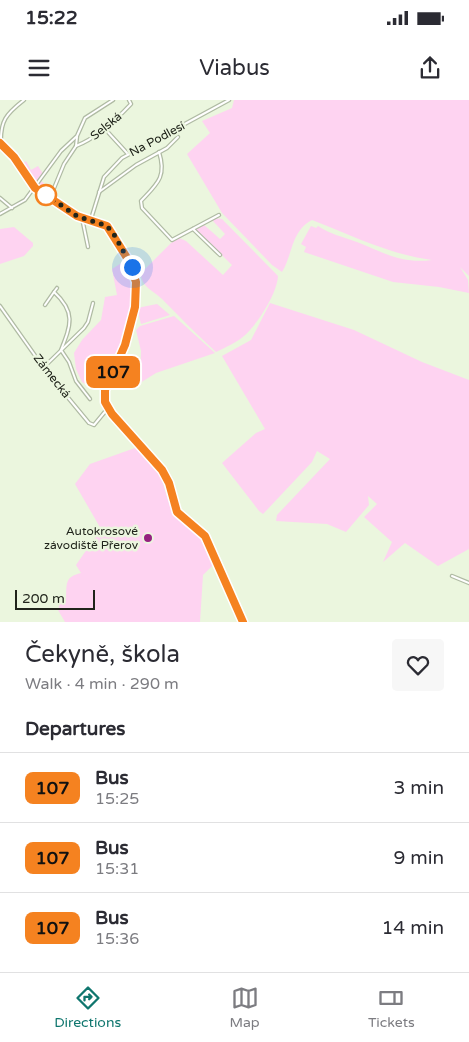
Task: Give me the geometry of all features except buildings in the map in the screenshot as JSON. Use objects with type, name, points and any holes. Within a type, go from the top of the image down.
[{"type":"main road","points":[[0,144],[14,157],[35,188],[82,218],[104,225],[112,232],[131,264],[136,282],[136,301],[123,350],[105,390],[105,402],[108,408],[162,470],[169,483],[177,512],[205,536],[243,622]]},
{"type":"street","points":[[0,144],[0,130],[3,121],[12,109],[24,100]]},
{"type":"street","points":[[0,214],[25,200],[61,151],[77,136],[85,118],[113,100]]},
{"type":"street","name":"Selská","points":[[76,146],[93,138],[105,129],[131,104],[129,100]]},
{"type":"street","name":"Na Podlesí","points":[[91,220],[104,177],[128,154],[229,100]]},
{"type":"street","points":[[105,129],[128,154]]},
{"type":"street","name":"Selská","points":[[50,198],[64,164],[76,146],[77,136]]},
{"type":"street","points":[[99,192],[136,165],[168,148],[178,137]]},
{"type":"street","points":[[159,152],[162,162],[162,175],[158,184],[141,201],[142,208],[172,240],[219,215]]},
{"type":"street","points":[[0,198],[12,208]]},
{"type":"street","points":[[82,218],[88,246]]},
{"type":"street","points":[[193,229],[220,255]]},
{"type":"street","points":[[45,305],[57,288]]},
{"type":"street","points":[[54,292],[66,305],[70,325],[61,350]]},
{"type":"street","points":[[43,367],[84,328],[88,322],[93,303]]},
{"type":"street","name":"Zámecká","points":[[0,306],[43,367],[89,423],[94,425],[108,408]]},
{"type":"street","points":[[61,350],[69,362],[76,382],[90,399]]},
{"type":"street","points":[[452,576],[468,582]]},
{"type":"shaded area","points":[[234,100],[469,100],[469,276],[460,267],[468,280],[469,293],[439,287],[393,282],[304,252],[306,247],[301,244],[311,226],[316,228],[318,226],[393,257],[421,261],[432,260],[386,249],[312,220],[300,230],[282,272],[272,265],[222,213],[187,154],[210,133],[202,121],[232,108]]},
{"type":"shaded area","points":[[26,161],[31,170],[38,166],[44,175],[40,180],[48,187],[50,185],[53,188],[49,195],[27,173],[22,164]]},
{"type":"shaded area","points":[[214,218],[222,219],[278,276],[266,309],[255,325],[231,345],[216,352],[162,299],[147,287],[141,276],[142,272],[171,243],[179,238],[186,241],[223,275],[232,265],[195,229],[203,224],[220,239],[225,234],[213,221]]},
{"type":"shaded area","points":[[14,227],[33,243],[33,246],[24,256],[0,264],[0,229]]},
{"type":"shaded area","points":[[123,262],[129,265],[134,292],[131,318],[123,344],[104,381],[100,384],[95,380],[87,385],[82,382],[76,369],[74,353],[82,340],[101,320],[105,297],[117,295],[112,269]]},
{"type":"shaded area","points":[[270,303],[354,330],[422,362],[469,380],[469,549],[438,566],[405,543],[383,562],[392,542],[364,517],[377,504],[368,496],[369,505],[346,532],[327,524],[276,521],[277,515],[330,459],[317,451],[312,462],[265,512],[263,514],[259,511],[222,463],[256,433],[265,429],[222,356],[251,340]]},
{"type":"shaded area","points":[[157,304],[170,315],[141,324],[137,308]]},
{"type":"shaded area","points":[[174,316],[215,353],[156,373],[140,383],[141,351],[136,330],[140,326]]},
{"type":"shaded area","name":"Autokrosové závodiště Přerov","points":[[135,448],[144,451],[156,465],[173,512],[199,536],[215,563],[203,575],[200,622],[65,622],[58,610],[61,600],[66,599],[69,579],[81,573],[76,565],[101,529],[75,484],[90,464]]},
{"type":"bus line","name":"107","points":[[0,143],[14,157],[35,188],[77,216],[107,226],[129,261],[136,282],[135,307],[125,345],[106,385],[104,398],[106,406],[162,470],[169,483],[177,512],[205,536],[243,622]]},
{"type":"place","name":"Autokrosové závodiště Přerov","points":[[148,538]]},
{"type":"route","points":[[46,195],[77,216],[107,226],[115,236],[132,267]]}]
